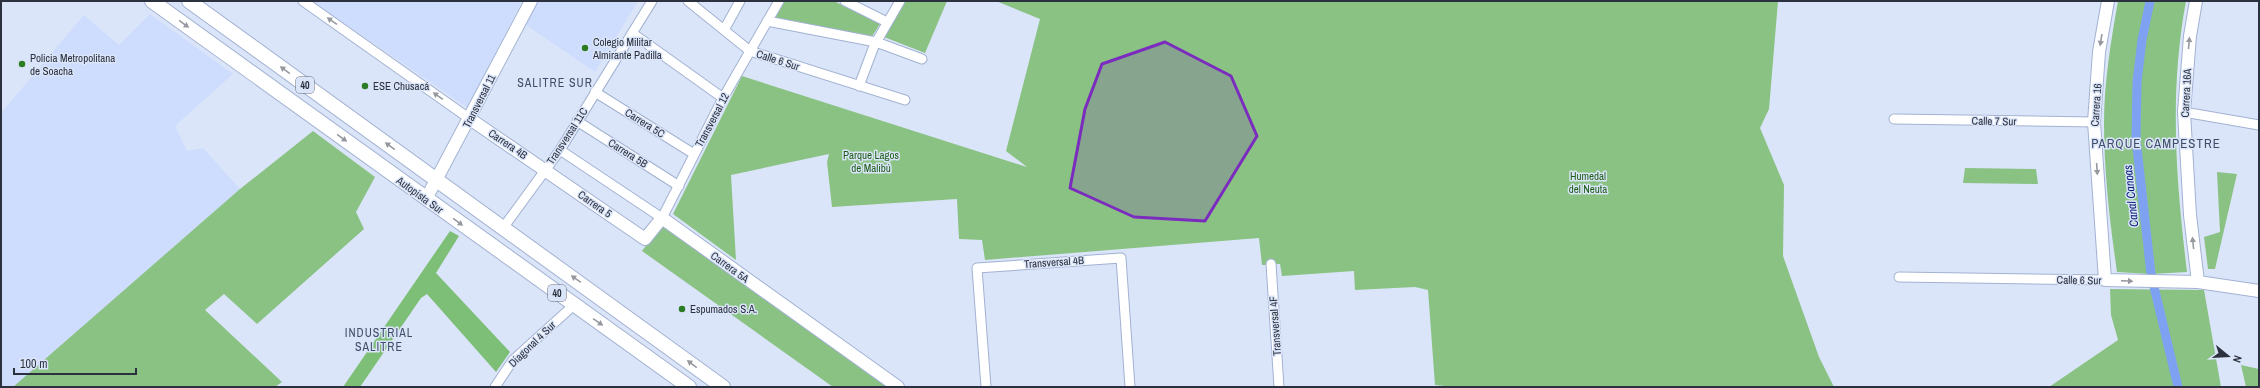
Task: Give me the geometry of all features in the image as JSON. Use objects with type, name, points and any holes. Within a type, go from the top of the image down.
[{"type":"highway","name":"Autopista Sur","points":[[152,1],[689,387]]},
{"type":"highway","name":"Autopista Sur","points":[[189,1],[723,387]]},
{"type":"main road","name":"Transversal 11","points":[[426,199],[470,119],[531,1]]},
{"type":"main road","name":"Carrera 16","points":[[2105,280],[2094,122],[2099,52],[2108,1]]},
{"type":"main road","name":"Carrera 16A","points":[[2196,1],[2190,36],[2184,112],[2190,215],[2198,282]]},
{"type":"main road","name":"Carrera 4B","points":[[470,119],[545,170]]},
{"type":"main road","name":"Carrera 5","points":[[545,170],[645,239]]},
{"type":"main road","name":"Transversal 12","points":[[645,239],[662,218]]},
{"type":"main road","name":"Carrera 5A","points":[[662,218],[898,387]]},
{"type":"main road","name":"Calle 6 Sur","points":[[2105,280],[2162,283],[2198,282],[2259,291]]},
{"type":"street","points":[[303,1],[470,119]]},
{"type":"street","name":"Transversal 11C","points":[[503,228],[560,150],[652,1]]},
{"type":"street","points":[[724,30],[740,1]]},
{"type":"street","name":"Transversal 12","points":[[662,218],[723,98],[780,1]]},
{"type":"street","points":[[845,1],[887,22]]},
{"type":"street","points":[[859,86],[876,42],[900,1]]},
{"type":"street","name":"Calle 6 Sur","points":[[693,3],[750,51],[905,100]]},
{"type":"street","points":[[768,21],[876,42],[922,59]]},
{"type":"street","points":[[632,33],[723,98]]},
{"type":"street","name":"Carrera 5C","points":[[595,92],[694,154]]},
{"type":"street","points":[[2184,112],[2259,125]]},
{"type":"street","name":"Calle 7 Sur","points":[[1894,119],[2094,122]]},
{"type":"street","name":"Carrera 5B","points":[[578,121],[679,186]]},
{"type":"street","name":"Carrera 5A","points":[[560,150],[662,218]]},
{"type":"street","name":"Transversal 4B","points":[[986,387],[977,268],[1121,258],[1130,387]]},
{"type":"street","name":"Transversal 4F","points":[[1271,264],[1279,387]]},
{"type":"street","name":"Calle 6 Sur","points":[[1899,277],[2105,280]]},
{"type":"street","name":"Diagonal 4 Sur","points":[[495,387],[513,360],[574,305]]},
{"type":"highlighted area","points":[[1165,42],[1231,76],[1257,136],[1205,221],[1134,217],[1070,188],[1085,109],[1102,64]]},
{"type":"shaded area","points":[[312,1],[522,1],[468,108]]},
{"type":"shaded area","name":"Colegio Militar Almirante Padilla","points":[[538,1],[638,1],[595,72],[526,25]]},
{"type":"shaded area","points":[[150,14],[233,74],[175,126],[187,151],[203,148],[240,189],[13,387],[1,387],[1,113],[84,15],[119,45]]},
{"type":"green space","points":[[785,1],[834,1],[880,24],[871,38],[775,18]]},
{"type":"green space","points":[[905,1],[947,1],[925,53],[884,37]]},
{"type":"green space","name":"Humedal del Neuta","points":[[996,1],[1778,1],[1769,109],[1760,128],[1784,185],[1783,256],[1819,357],[1834,387],[1454,387],[1435,385],[1428,290],[1415,287],[1355,290],[1354,271],[1282,276],[1280,264],[1262,265],[1259,238],[985,260],[982,240],[959,239],[957,199],[832,207],[827,162],[829,154],[731,175],[736,260],[673,214],[742,76],[1027,167],[1006,151],[1040,19]]},
{"type":"green space","points":[[2118,1],[2186,1],[2177,69],[2176,136],[2177,170],[2187,272],[2151,274],[2117,272],[2108,198],[2105,160],[2104,108],[2110,46]]},
{"type":"green space","points":[[313,131],[375,177],[356,212],[364,229],[257,324],[224,294],[205,310],[282,382],[275,387],[13,387],[240,189]]},
{"type":"green space","points":[[1965,168],[2036,169],[2038,184],[1963,183]]},
{"type":"green space","points":[[2217,172],[2237,174],[2215,269],[2208,269],[2204,237],[2220,232]]},
{"type":"green space","points":[[661,225],[888,387],[833,387],[642,251]]},
{"type":"green space","points":[[450,231],[459,236],[436,273],[510,352],[496,372],[427,294],[421,298],[360,387],[343,387]]},
{"type":"green space","points":[[2110,289],[2204,290],[2221,387],[2049,387],[2118,340],[2111,315]]},
{"type":"green space","points":[[2241,365],[2259,369],[2259,387],[2246,387]]},
{"type":"waterway","name":"Canal Canoas","points":[[2150,1],[2142,40],[2137,82],[2136,139],[2151,274],[2178,387]]},
{"type":"place","name":"Colegio Militar Almirante Padilla","points":[[585,48]]},
{"type":"place","name":"Policia Metropolitana de Soacha","points":[[22,64]]},
{"type":"place","name":"ESE Chusacá","points":[[365,86]]},
{"type":"place","name":"Espumados S.A.","points":[[682,309]]},
{"type":"district","name":"SALITRE SUR","points":[[555,83]]},
{"type":"district","name":"PARQUE CAMPESTRE","points":[[2156,143]]},
{"type":"district","name":"INDUSTRIAL SALITRE","points":[[379,340]]},
{"type":"park label","name":"Parque Lagos de Malibú","points":[[871,161]]}]
